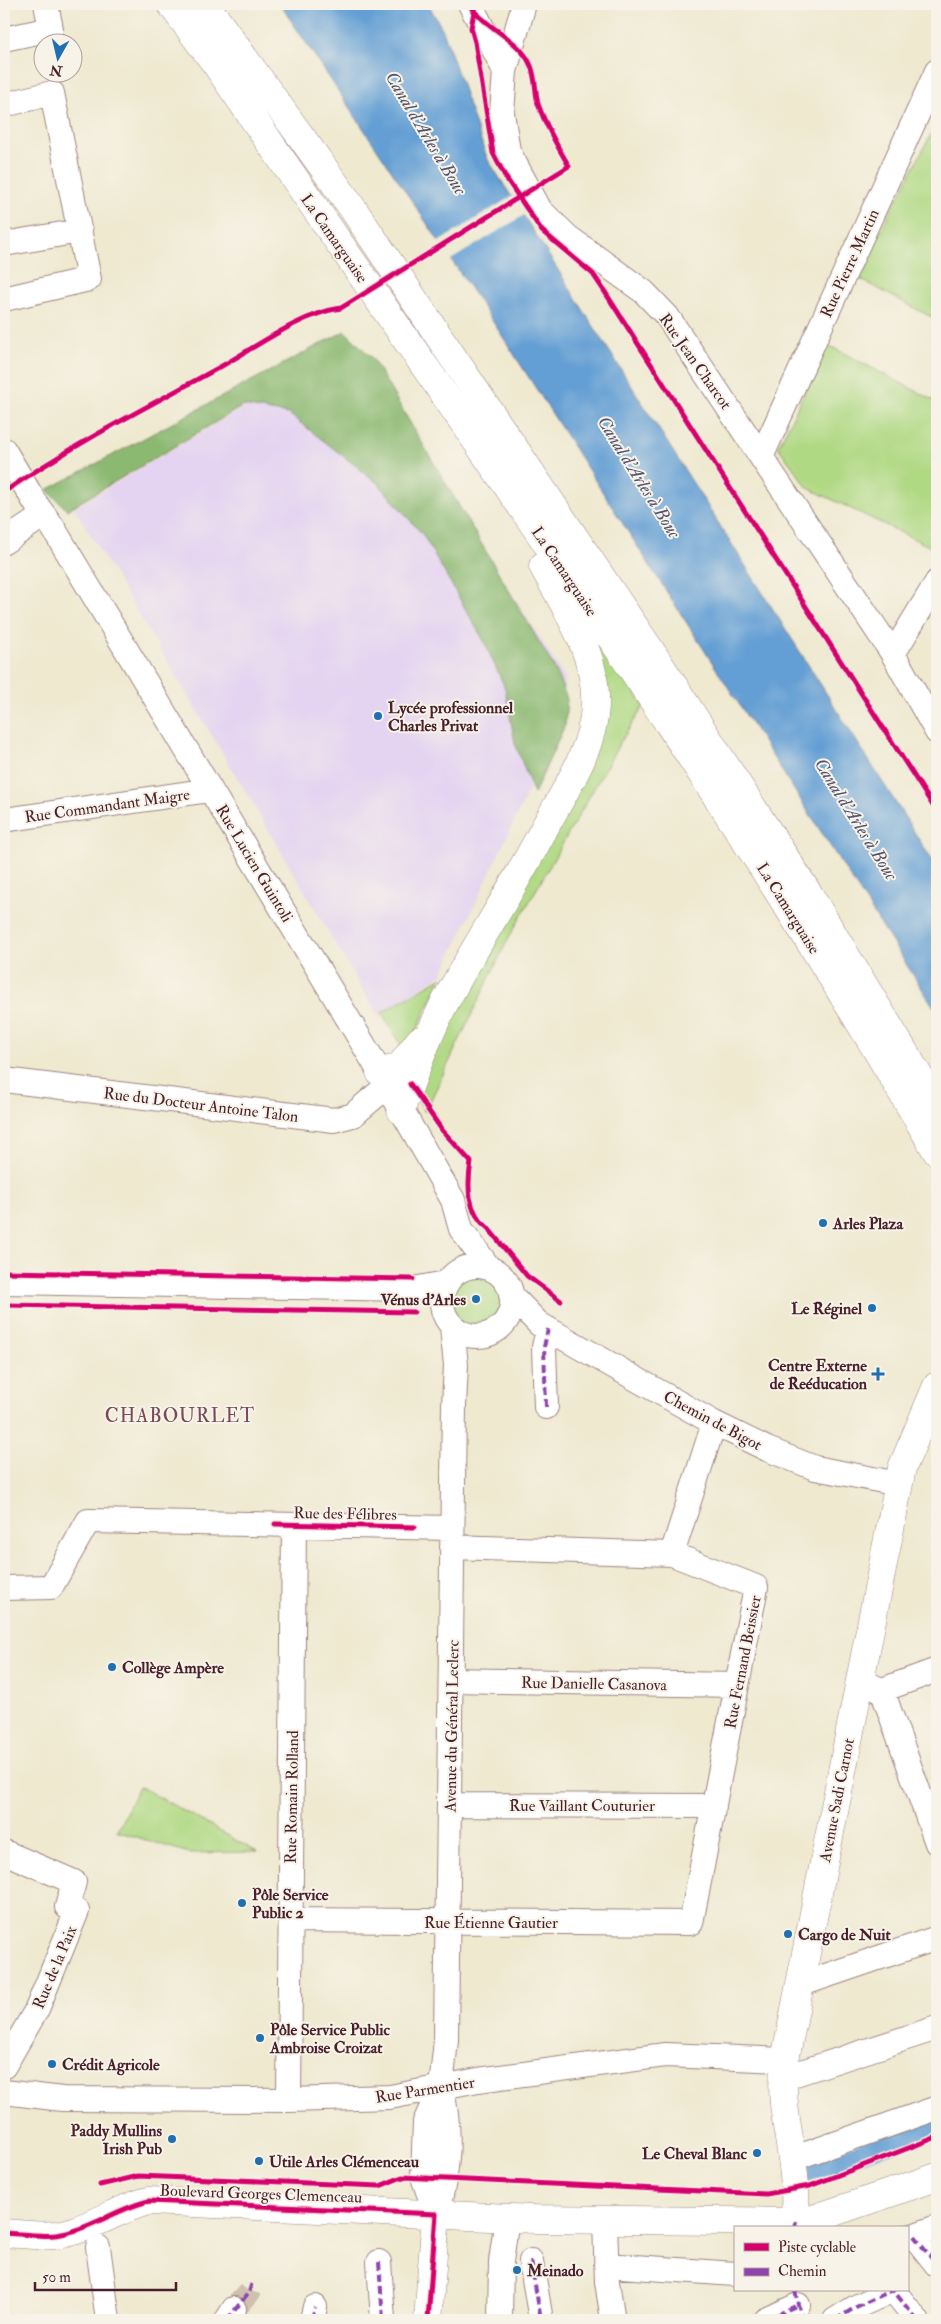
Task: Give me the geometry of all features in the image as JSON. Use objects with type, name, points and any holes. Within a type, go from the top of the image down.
[{"type":"main road","name":"La Camarguaise","points":[[171,4],[216,64],[408,342],[717,795],[876,1046],[937,1152]]},
{"type":"main road","name":"La Camarguaise","points":[[205,4],[349,203],[651,650],[808,893],[937,1106]]},
{"type":"main road","points":[[384,1079],[406,1060],[442,1008],[532,852],[588,744],[595,706],[590,667],[582,641],[536,553],[408,342]]},
{"type":"main road","points":[[401,1110],[422,1051],[442,1008]]},
{"type":"main road","name":"Avenue Sadi Carnot","points":[[795,2224],[792,2156],[784,2116],[784,2069],[799,1985],[871,1685],[902,1468],[936,1392]]},
{"type":"main road","name":"Boulevard Georges Clemenceau","points":[[4,2234],[50,2236],[71,2232],[94,2236],[132,2205],[149,2201],[507,2218],[795,2224],[937,2177]]},
{"type":"main road","points":[[428,2320],[436,2214]]},
{"type":"street","points":[[4,39],[51,29],[46,4]]},
{"type":"street","points":[[470,4],[505,71]]},
{"type":"street","name":"Rue Jean Charcot","points":[[524,4],[505,71],[502,113],[508,151],[540,210],[568,237],[644,292],[667,316],[762,455],[893,654],[937,732]]},
{"type":"street","name":"Rue Pierre Martin","points":[[762,455],[937,71]]},
{"type":"street","points":[[4,105],[52,94],[89,279],[4,299]]},
{"type":"street","points":[[4,244],[80,231]]},
{"type":"street","name":"Rue Lucien Guintoli","points":[[5,457],[40,509],[384,1079],[453,1200],[461,1229],[489,1268]]},
{"type":"street","points":[[4,542],[40,509]]},
{"type":"street","points":[[893,654],[937,582]]},
{"type":"street","name":"Rue Commandant Maigre","points":[[4,820],[210,790]]},
{"type":"street","name":"Rue du Docteur Antoine Talon","points":[[4,1080],[334,1120],[353,1115],[384,1079]]},
{"type":"street","name":"Rue Lucien Guintoli","points":[[451,1278],[461,1229]]},
{"type":"street","points":[[4,1282],[413,1289],[451,1278],[465,1268],[477,1266],[489,1268],[500,1275],[508,1284],[511,1294],[509,1316],[503,1326]]},
{"type":"street","points":[[451,1278],[442,1294],[455,1323]]},
{"type":"street","points":[[413,1289],[455,1323],[483,1336],[503,1326],[543,1326],[546,1407]]},
{"type":"street","name":"Chemin de Bigot","points":[[511,1294],[543,1326],[714,1423],[768,1449],[816,1468],[899,1484]]},
{"type":"street","name":"Avenue du Général Leclerc","points":[[436,2214],[423,2177],[424,2130],[425,2122],[440,2087],[446,2040],[456,1366],[455,1323]]},
{"type":"street","points":[[672,1554],[714,1423]]},
{"type":"street","name":"Rue des Félibres","points":[[4,1588],[51,1587],[88,1521],[415,1527],[452,1538]]},
{"type":"street","name":"Rue Romain Rolland","points":[[289,2100],[294,1525]]},
{"type":"street","name":"Rue Fernand Beissier","points":[[452,1538],[672,1554],[756,1587],[691,1924]]},
{"type":"street","points":[[937,1670],[871,1685],[937,1843]]},
{"type":"street","name":"Rue Danielle Casanova","points":[[451,1680],[737,1685]]},
{"type":"street","name":"Rue Vaillant Couturier","points":[[450,1805],[714,1806]]},
{"type":"street","name":"Rue de la Paix","points":[[4,1852],[74,1882],[67,1907],[77,1911],[37,2009],[4,2066]]},
{"type":"street","name":"Rue Étienne Gautier","points":[[290,1920],[691,1924]]},
{"type":"street","points":[[799,1985],[937,1938]]},
{"type":"street","points":[[784,2069],[937,2028]]},
{"type":"street","name":"Rue Parmentier","points":[[4,2092],[62,2099],[289,2100],[390,2097],[440,2087],[665,2055],[784,2069]]},
{"type":"street","points":[[792,2156],[806,2154],[937,2108]]},
{"type":"street","points":[[500,2320],[501,2262],[507,2218]]},
{"type":"street","points":[[605,2221],[606,2265],[613,2320]]},
{"type":"street","points":[[937,2228],[911,2237],[937,2265]]},
{"type":"street","points":[[94,2236],[108,2320]]},
{"type":"street","points":[[531,2261],[541,2320]]},
{"type":"street","points":[[380,2262],[382,2320]]},
{"type":"street","points":[[606,2265],[734,2274]]},
{"type":"street","points":[[835,2320],[856,2307],[889,2292]]},
{"type":"street","points":[[894,2292],[913,2319]]},
{"type":"street","points":[[766,2320],[799,2305]]},
{"type":"shaded area","name":"Lycée professionnel Charles Privat","points":[[352,343],[566,679],[547,752],[442,974],[378,1016],[249,797],[74,508]]},
{"type":"green space","points":[[937,123],[937,320],[856,277]]},
{"type":"green space","points":[[345,331],[372,358],[554,667],[567,699],[565,725],[534,794],[515,743],[505,688],[484,641],[423,535],[378,483],[289,414],[243,406],[67,510],[47,490]]},
{"type":"green space","points":[[828,345],[937,402],[937,541],[933,548],[808,488],[778,447]]},
{"type":"green space","points":[[596,634],[644,706],[621,741],[507,941],[425,1112],[418,1099],[420,1074],[589,763],[591,636]]},
{"type":"green space","points":[[442,977],[406,1053],[381,1013]]},
{"type":"green space","points":[[476,1273],[491,1278],[499,1286],[504,1301],[499,1316],[491,1324],[476,1329],[461,1324],[453,1316],[448,1301],[453,1286],[461,1278]]},
{"type":"green space","points":[[139,1786],[257,1852],[189,1853],[117,1831]]},
{"type":"water","name":"Canal d'Arles à Bouc","points":[[280,4],[428,4],[443,30],[487,158],[937,868],[937,1012],[499,331]]},
{"type":"pier","points":[[514,195],[526,214],[449,261],[437,243]]},
{"type":"waterway","points":[[805,2173],[937,2125]]},
{"type":"tunnel","points":[[234,2309],[249,2292],[252,2282]]},
{"type":"marked path","points":[[546,1407],[544,1347],[548,1329]]},
{"type":"marked path","points":[[795,2226],[796,2221]]},
{"type":"marked path","points":[[914,2236],[937,2265]]},
{"type":"marked path","points":[[531,2261],[541,2320]]},
{"type":"marked path","points":[[379,2262],[383,2320]]},
{"type":"marked path","points":[[227,2320],[249,2292],[252,2282]]},
{"type":"marked path","points":[[795,2292],[804,2320]]},
{"type":"marked path","points":[[835,2320],[856,2307],[889,2292]]},
{"type":"marked path","points":[[895,2292],[917,2320]]},
{"type":"marked path","points":[[766,2320],[798,2305]]},
{"type":"marked path","points":[[312,2320],[315,2307]]},
{"type":"cycle path","points":[[4,492],[83,442],[220,367],[279,332],[310,317],[341,308],[569,166],[541,112],[533,71],[526,56],[511,41],[476,13],[470,4]]},
{"type":"cycle path","points":[[474,12],[471,28],[475,42],[493,153],[506,178],[542,231],[593,274],[937,812]]},
{"type":"cycle path","points":[[410,1084],[442,1130],[471,1162],[470,1198],[472,1206],[481,1222],[527,1276],[561,1301]]},
{"type":"cycle path","points":[[4,1272],[413,1279]]},
{"type":"cycle path","points":[[4,1305],[414,1312]]},
{"type":"cycle path","points":[[275,1524],[415,1527]]},
{"type":"cycle path","points":[[100,2185],[138,2176],[380,2186],[402,2177],[766,2194],[810,2186],[937,2137]]},
{"type":"cycle path","points":[[4,2233],[56,2235],[83,2228],[130,2207],[149,2201],[436,2214],[428,2320]]},
{"type":"place","name":"Lycée professionnel Charles Privat","points":[[378,716]]},
{"type":"place","name":"Arles Plaza","points":[[823,1223]]},
{"type":"place","name":"Vénus d'Arles","points":[[476,1299]]},
{"type":"place","name":"Le Réginel","points":[[872,1308]]},
{"type":"place","name":"Centre Externe de Reéducation","points":[[878,1374]]},
{"type":"place","name":"Collège Ampère","points":[[112,1667]]},
{"type":"place","name":"Pôle Service Public 2","points":[[242,1903]]},
{"type":"place","name":"Cargo de Nuit","points":[[788,1934]]},
{"type":"place","name":"Pôle Service Public Ambroise Croizat","points":[[260,2038]]},
{"type":"place","name":"Crédit Agricole","points":[[52,2064]]},
{"type":"place","name":"Paddy Mullins Irish Pub","points":[[172,2139]]},
{"type":"place","name":"Le Cheval Blanc","points":[[757,2153]]},
{"type":"place","name":"Utile Arles Clémenceau","points":[[259,2161]]},
{"type":"place","name":"Meinado","points":[[517,2270]]},
{"type":"district","name":"CHABOURLET","points":[[180,1415]]}]
